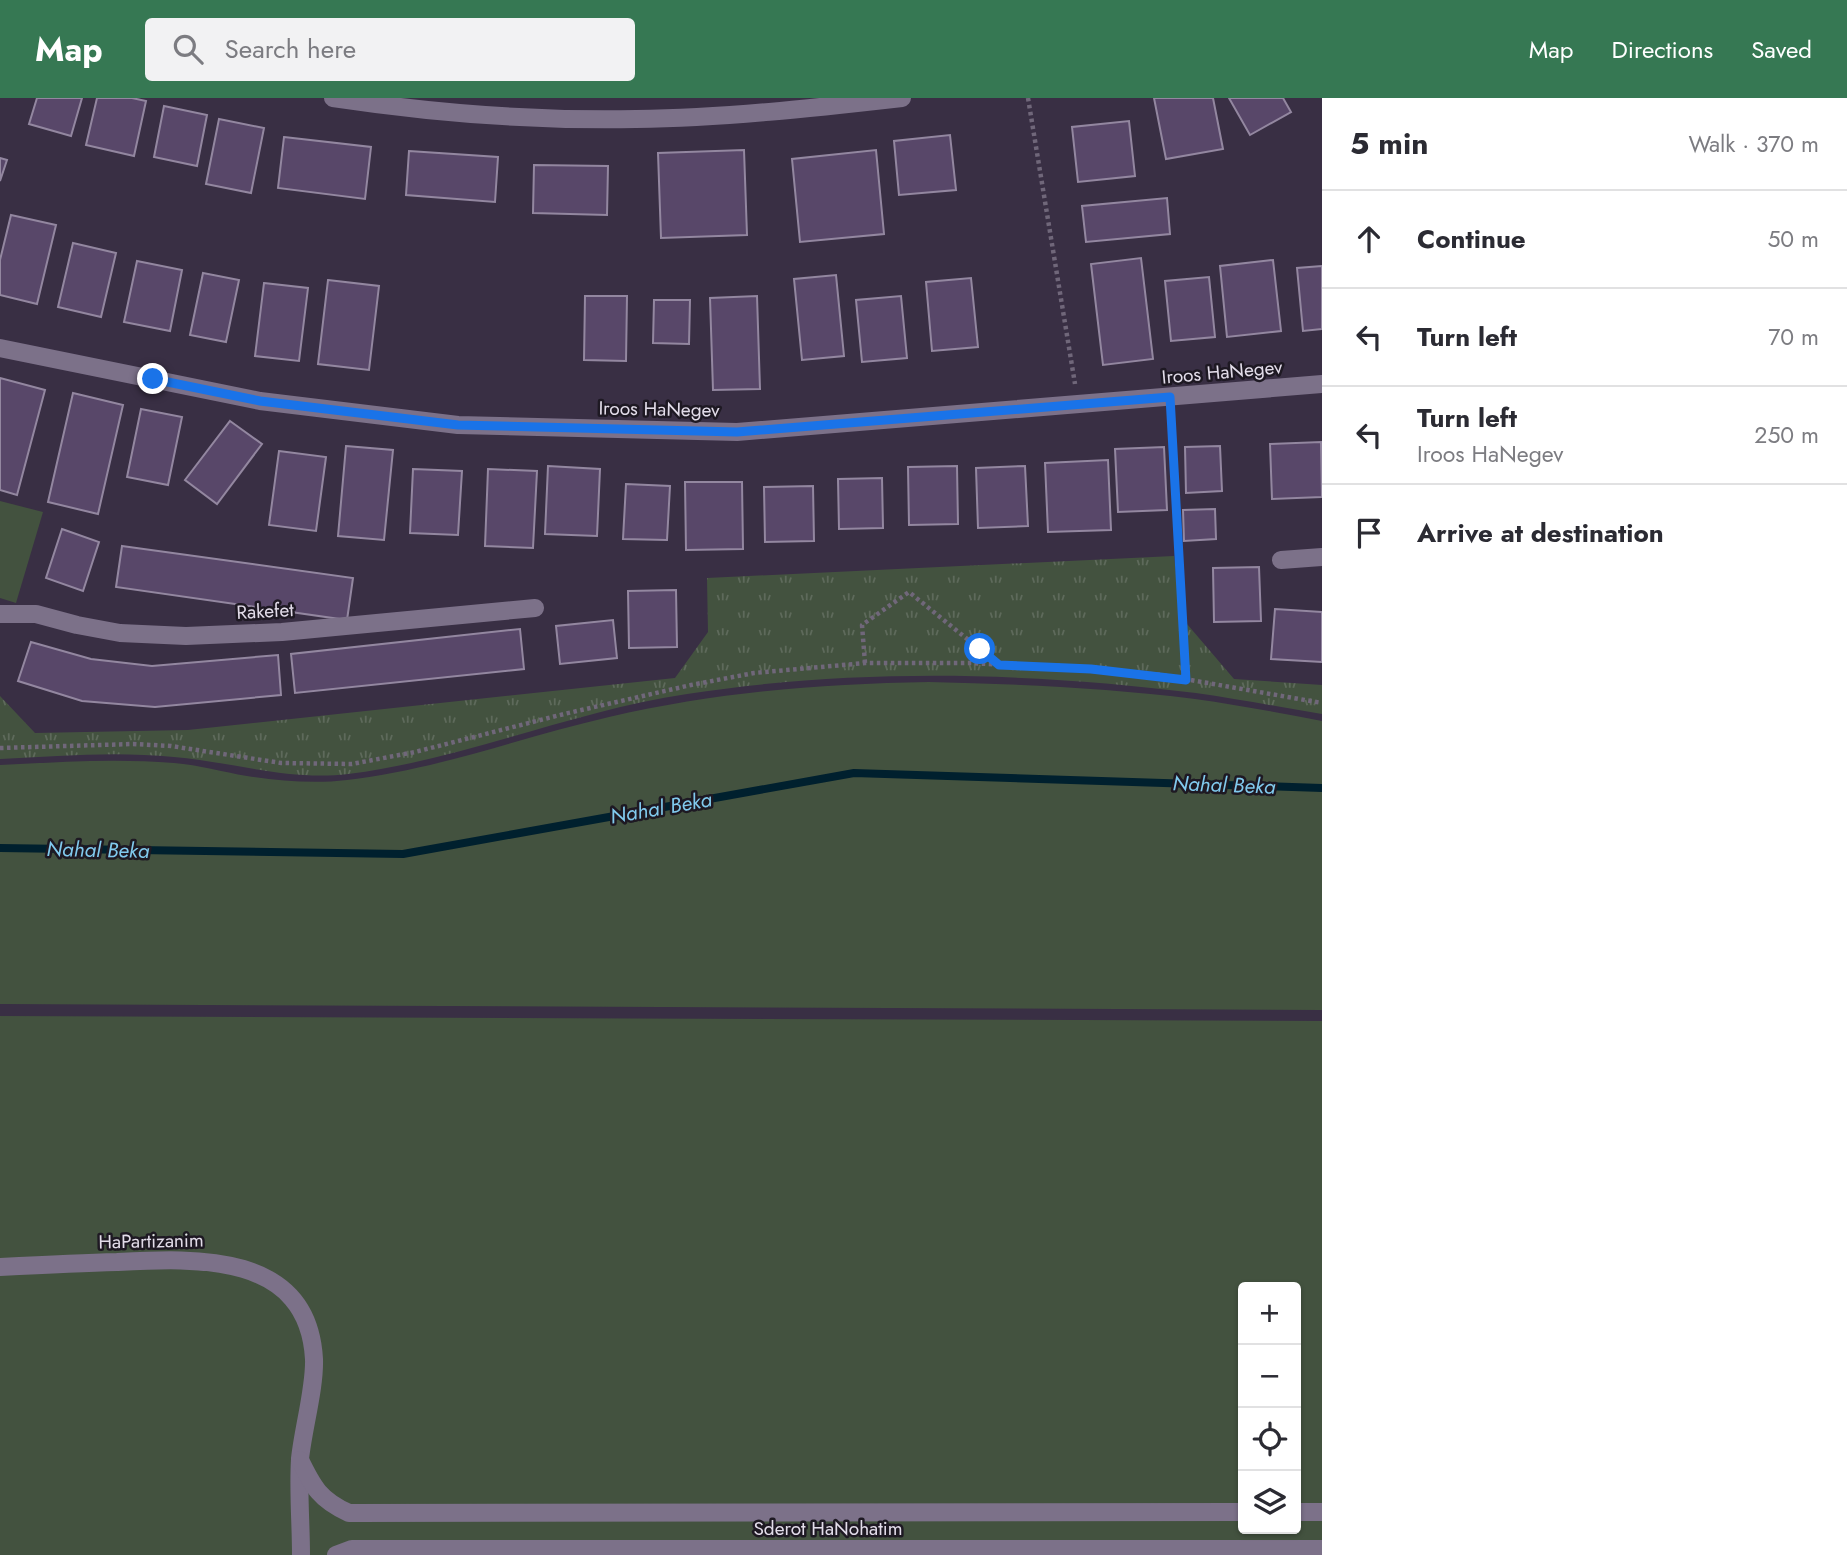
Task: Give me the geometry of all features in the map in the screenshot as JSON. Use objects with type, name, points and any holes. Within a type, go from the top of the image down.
[{"type":"street","points":[[333,98],[504,116],[637,119],[833,106],[902,98]]},
{"type":"street","name":"Iroos HaNegev","points":[[0,348],[260,401],[458,425],[737,432],[1322,384]]},
{"type":"street","points":[[1281,560],[1322,556]]},
{"type":"street","name":"Rakefet","points":[[0,614],[36,614],[77,625],[120,632],[186,636],[282,632],[535,608]]},
{"type":"street","name":"HaPartizanim","points":[[0,1267],[178,1259],[211,1261],[246,1269],[277,1283],[297,1306],[310,1331],[314,1361],[300,1460],[298,1555]]},
{"type":"street","name":"Sderot HaNohatim","points":[[300,1460],[321,1496],[332,1506],[349,1513],[1238,1512]]},
{"type":"street","points":[[1301,1512],[1322,1512]]},
{"type":"street","name":"Sderot HaNohatim","points":[[336,1555],[352,1549],[1322,1549]]},
{"type":"path","points":[[1028,98],[1079,405]]},
{"type":"path","points":[[1170,397],[1186,680]]},
{"type":"path","points":[[865,663],[862,625],[909,592],[999,665]]},
{"type":"path","points":[[0,748],[133,744],[281,763],[352,764],[415,752],[564,713],[691,685],[754,673],[865,663],[969,663],[1091,669],[1186,680],[1322,703]]},
{"type":"green space","points":[[0,501],[43,512],[16,603],[0,598]]},
{"type":"green space","points":[[1174,556],[1181,617],[1234,679],[1322,685],[1322,714],[1196,693],[1133,686],[1005,677],[878,677],[814,680],[687,694],[602,712],[433,758],[348,774],[282,773],[196,759],[130,754],[0,759],[0,696],[35,733],[188,730],[675,678],[708,632],[707,578]]},
{"type":"green space","points":[[929,682],[1062,687],[1162,695],[1322,721],[1322,1010],[0,1004],[0,765],[87,761],[174,763],[272,779],[335,781],[413,769],[576,725],[689,701],[807,687]]},
{"type":"green space","points":[[0,1016],[1322,1021],[1322,1555],[0,1555]]},
{"type":"building","points":[[37,98],[82,98],[71,136],[29,124]]},
{"type":"building","points":[[97,98],[132,98],[146,101],[134,156],[86,145]]},
{"type":"building","points":[[1154,98],[1213,98],[1223,149],[1166,159]]},
{"type":"building","points":[[1229,98],[1283,98],[1291,112],[1250,135]]},
{"type":"building","points":[[164,106],[207,115],[197,166],[154,157]]},
{"type":"building","points":[[219,119],[264,128],[251,193],[206,184]]},
{"type":"building","points":[[1129,121],[1135,176],[1078,182],[1072,127]]},
{"type":"building","points":[[950,135],[956,190],[899,195],[894,141]]},
{"type":"building","points":[[284,137],[371,147],[365,199],[278,188]]},
{"type":"building","points":[[744,150],[747,235],[661,238],[658,153]]},
{"type":"building","points":[[876,150],[884,234],[800,242],[792,159]]},
{"type":"building","points":[[409,151],[498,157],[495,202],[406,195]]},
{"type":"building","points":[[0,158],[7,160],[0,181]]},
{"type":"building","points":[[534,165],[608,166],[607,215],[533,213]]},
{"type":"building","points":[[1167,198],[1170,234],[1086,242],[1082,206]]},
{"type":"building","points":[[11,215],[56,225],[37,304],[0,295],[0,260]]},
{"type":"building","points":[[73,243],[116,253],[101,317],[58,307]]},
{"type":"building","points":[[1141,258],[1153,359],[1103,365],[1091,264]]},
{"type":"building","points":[[1273,260],[1281,331],[1227,337],[1220,266]]},
{"type":"building","points":[[137,261],[182,270],[170,331],[124,322]]},
{"type":"building","points":[[1322,266],[1322,329],[1303,331],[1297,268]]},
{"type":"building","points":[[203,273],[239,280],[226,342],[190,335]]},
{"type":"building","points":[[836,275],[844,356],[802,360],[794,279]]},
{"type":"building","points":[[1209,277],[1215,337],[1171,341],[1165,281]]},
{"type":"building","points":[[971,278],[978,347],[932,351],[926,282]]},
{"type":"building","points":[[328,280],[379,286],[369,370],[318,364]]},
{"type":"building","points":[[264,283],[308,288],[299,361],[255,356]]},
{"type":"building","points":[[585,296],[627,296],[626,361],[584,360]]},
{"type":"building","points":[[757,296],[760,389],[713,390],[710,298]]},
{"type":"building","points":[[901,296],[907,358],[862,362],[856,300]]},
{"type":"building","points":[[654,300],[690,300],[689,344],[653,343]]},
{"type":"building","points":[[0,378],[45,390],[17,495],[0,490]]},
{"type":"building","points":[[73,393],[123,405],[98,514],[48,502]]},
{"type":"building","points":[[141,409],[182,417],[168,485],[127,477]]},
{"type":"building","points":[[230,421],[262,444],[217,504],[185,480]]},
{"type":"building","points":[[1321,442],[1322,497],[1272,499],[1270,444]]},
{"type":"building","points":[[346,446],[393,450],[384,540],[338,536]]},
{"type":"building","points":[[1220,446],[1222,491],[1186,493],[1185,447]]},
{"type":"building","points":[[1164,447],[1167,510],[1118,512],[1115,449]]},
{"type":"building","points":[[279,451],[326,457],[316,531],[269,525]]},
{"type":"building","points":[[1108,460],[1111,530],[1048,532],[1045,463]]},
{"type":"building","points":[[548,466],[600,469],[597,536],[545,534]]},
{"type":"building","points":[[957,466],[958,524],[909,525],[908,467]]},
{"type":"building","points":[[1025,466],[1028,526],[978,528],[976,468]]},
{"type":"building","points":[[413,469],[462,471],[458,535],[410,533]]},
{"type":"building","points":[[488,469],[537,471],[533,548],[485,546]]},
{"type":"building","points":[[882,478],[883,528],[839,529],[838,479]]},
{"type":"building","points":[[685,482],[742,482],[743,549],[686,550]]},
{"type":"building","points":[[626,484],[670,486],[667,540],[623,539]]},
{"type":"building","points":[[813,486],[814,541],[765,542],[764,487]]},
{"type":"building","points":[[1215,509],[1216,539],[1184,541],[1183,510]]},
{"type":"building","points":[[62,529],[99,542],[83,591],[46,578]]},
{"type":"building","points":[[122,546],[353,578],[347,620],[116,587]]},
{"type":"building","points":[[1259,567],[1261,621],[1214,622],[1213,568]]},
{"type":"building","points":[[676,590],[677,647],[629,648],[628,591]]},
{"type":"building","points":[[1275,609],[1322,612],[1322,662],[1271,659]]},
{"type":"building","points":[[613,620],[617,658],[560,664],[556,626]]},
{"type":"building","points":[[520,629],[524,669],[295,693],[291,654]]},
{"type":"building","points":[[31,642],[91,659],[152,666],[278,655],[281,695],[155,707],[82,701],[18,681]]},
{"type":"waterway","name":"Nahal Beka","points":[[0,848],[403,854],[854,773],[1322,788]]},
{"type":"route","points":[[153,379],[260,401],[458,425],[737,432],[1170,397],[1186,680],[1091,669],[999,665],[980,649]]}]
